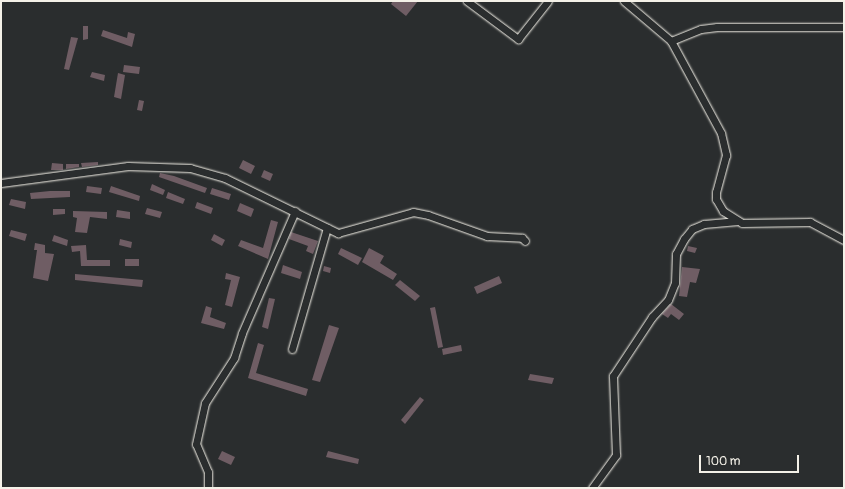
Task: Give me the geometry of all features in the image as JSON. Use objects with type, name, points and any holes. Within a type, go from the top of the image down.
[{"type":"street","points":[[467,1],[518,39],[548,1]]},
{"type":"street","points":[[624,1],[671,41],[724,140],[726,155],[716,185],[716,199],[723,211],[738,221],[748,224],[782,220],[810,222],[844,240]]},
{"type":"street","points":[[671,41],[701,29],[717,27],[844,27]]},
{"type":"street","points":[[1,183],[128,166],[183,167],[225,178],[338,233],[404,214],[421,212],[481,234],[522,238],[525,241]]},
{"type":"street","points":[[208,488],[208,472],[196,444],[205,403],[234,358],[242,333],[295,211]]},
{"type":"street","points":[[592,488],[616,455],[613,376],[652,316],[668,300],[675,283],[676,254],[684,239],[692,229],[704,224],[738,221]]},
{"type":"street","points":[[292,349],[327,228]]},
{"type":"building","points":[[393,1],[418,1],[406,16],[391,4]]},
{"type":"building","points":[[83,26],[88,26],[88,39],[83,40]]},
{"type":"building","points":[[103,30],[127,38],[128,32],[135,34],[132,47],[101,36]]},
{"type":"building","points":[[71,37],[78,38],[69,70],[64,69]]},
{"type":"building","points":[[124,65],[140,67],[139,74],[123,72]]},
{"type":"building","points":[[92,72],[105,75],[104,81],[90,77]]},
{"type":"building","points":[[118,73],[125,75],[121,99],[114,97]]},
{"type":"building","points":[[139,100],[144,101],[142,111],[137,110]]},
{"type":"building","points":[[243,160],[255,166],[251,174],[239,168]]},
{"type":"building","points":[[98,162],[98,165],[82,167],[81,163]]},
{"type":"building","points":[[52,163],[63,164],[63,170],[51,170]]},
{"type":"building","points":[[66,164],[79,164],[79,167],[66,169]]},
{"type":"building","points":[[264,170],[273,174],[270,181],[261,177]]},
{"type":"building","points":[[160,173],[174,176],[207,188],[205,193],[159,177]]},
{"type":"building","points":[[152,184],[165,190],[163,195],[150,190]]},
{"type":"building","points":[[87,186],[102,188],[101,194],[86,192]]},
{"type":"building","points":[[111,186],[140,196],[139,201],[109,192]]},
{"type":"building","points":[[212,188],[231,194],[229,200],[210,194]]},
{"type":"building","points":[[70,191],[70,197],[31,199],[30,193]]},
{"type":"building","points":[[168,192],[185,199],[183,204],[166,198]]},
{"type":"building","points":[[11,199],[26,202],[25,209],[9,205]]},
{"type":"building","points":[[197,202],[213,208],[211,214],[195,208]]},
{"type":"building","points":[[240,203],[254,209],[251,217],[237,211]]},
{"type":"building","points":[[147,208],[162,212],[160,218],[145,214]]},
{"type":"building","points":[[53,209],[65,209],[65,214],[53,215]]},
{"type":"building","points":[[117,210],[130,212],[130,219],[116,217]]},
{"type":"building","points":[[73,211],[107,212],[107,219],[90,217],[87,233],[75,232],[77,218],[73,217]]},
{"type":"building","points":[[271,220],[278,222],[268,259],[238,246],[241,240],[263,248]]},
{"type":"building","points":[[11,230],[27,234],[25,241],[9,236]]},
{"type":"building","points":[[291,232],[318,241],[313,254],[306,251],[308,246],[289,239]]},
{"type":"building","points":[[214,234],[225,240],[222,246],[211,240]]},
{"type":"building","points":[[54,235],[68,240],[67,246],[52,241]]},
{"type":"building","points":[[120,239],[132,242],[131,248],[119,245]]},
{"type":"building","points":[[35,243],[45,245],[45,253],[54,254],[48,281],[33,278],[37,250],[34,250]]},
{"type":"building","points":[[86,245],[87,260],[110,260],[110,266],[81,266],[80,251],[72,252],[71,246]]},
{"type":"building","points":[[688,246],[697,248],[695,253],[687,251]]},
{"type":"building","points":[[341,248],[362,258],[358,265],[338,254]]},
{"type":"building","points":[[369,248],[384,256],[380,263],[397,274],[393,280],[362,262]]},
{"type":"building","points":[[125,259],[139,259],[139,266],[125,266]]},
{"type":"building","points":[[283,265],[302,272],[300,279],[281,273]]},
{"type":"building","points":[[324,266],[331,268],[330,273],[323,271]]},
{"type":"building","points":[[682,267],[700,269],[696,283],[690,282],[687,297],[679,296]]},
{"type":"building","points":[[226,273],[240,277],[232,307],[225,305],[231,280],[225,279]]},
{"type":"building","points":[[75,274],[143,280],[142,287],[75,280]]},
{"type":"building","points":[[499,276],[502,283],[477,294],[474,287]]},
{"type":"building","points":[[400,280],[420,296],[415,301],[395,285]]},
{"type":"building","points":[[269,298],[275,299],[268,329],[262,327]]},
{"type":"building","points":[[671,304],[684,314],[679,320],[671,314],[668,318],[662,314]]},
{"type":"building","points":[[206,306],[212,308],[210,317],[226,323],[224,329],[201,323]]},
{"type":"building","points":[[435,307],[443,347],[438,348],[430,308]]},
{"type":"building","points":[[329,325],[339,328],[320,382],[312,380]]},
{"type":"building","points":[[258,343],[264,345],[256,373],[308,389],[306,396],[248,378]]},
{"type":"building","points":[[461,345],[462,351],[443,355],[442,349]]},
{"type":"building","points":[[530,374],[554,378],[552,384],[528,380]]},
{"type":"building","points":[[420,397],[424,400],[405,424],[401,420]]},
{"type":"building","points":[[222,451],[235,457],[231,465],[218,459]]},
{"type":"building","points":[[328,451],[359,459],[358,464],[326,457]]}]
